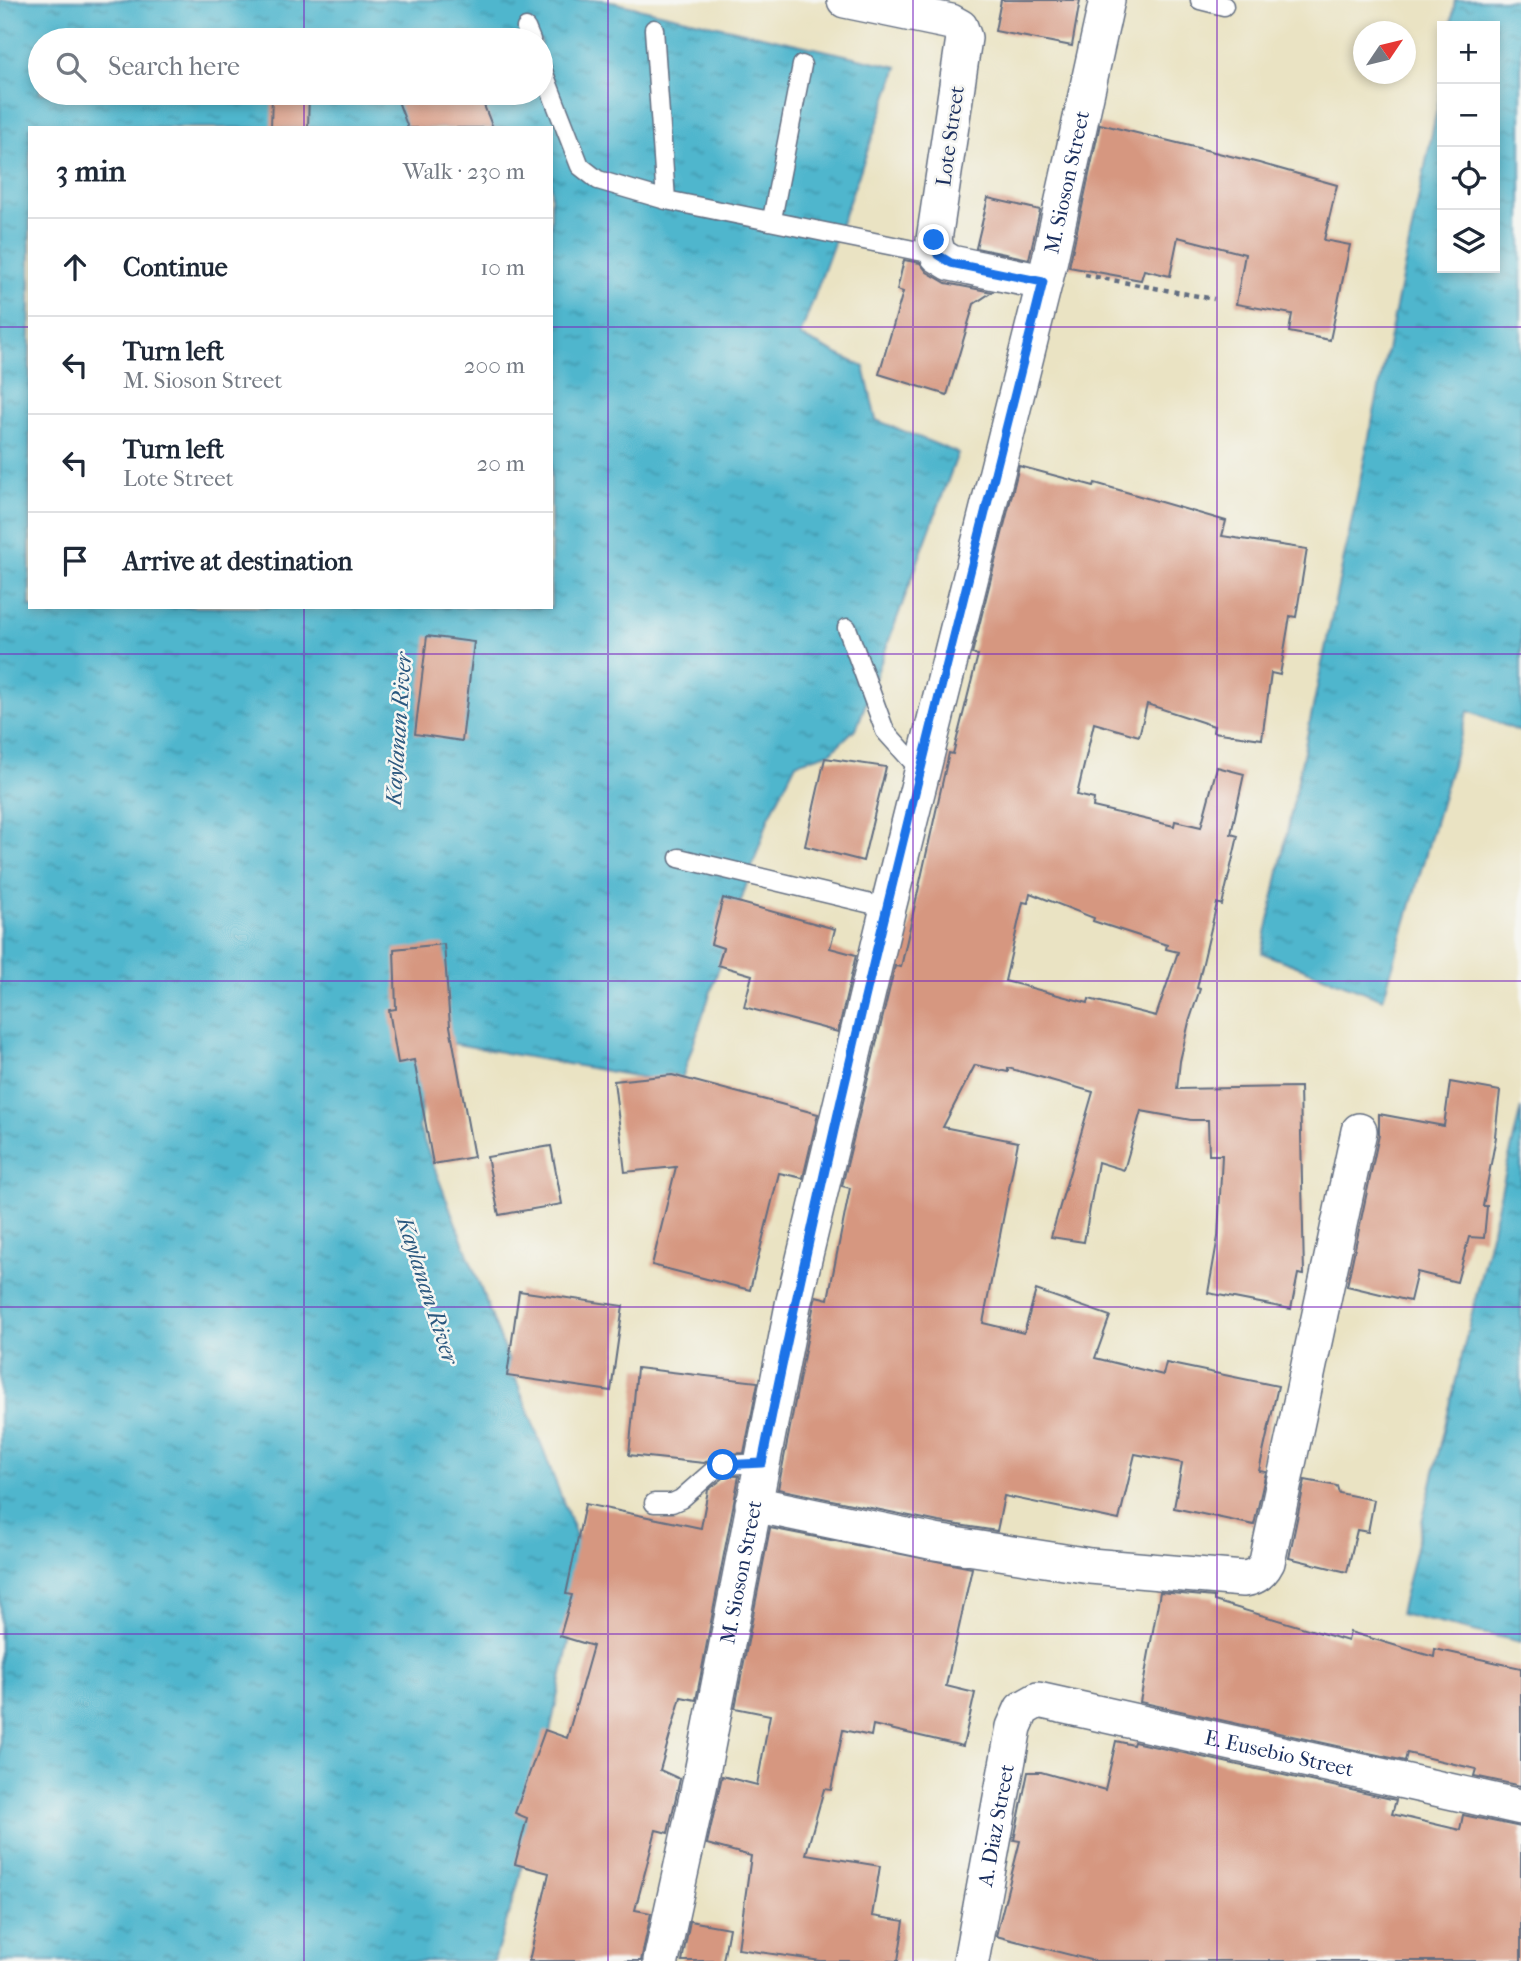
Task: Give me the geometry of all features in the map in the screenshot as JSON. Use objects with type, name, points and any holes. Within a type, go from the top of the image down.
[{"type":"street","name":"Lote Street","points":[[845,0],[951,22],[960,27],[964,38],[934,240],[938,255]]},
{"type":"street","name":"M. Sioson Street","points":[[661,1961],[700,1783],[793,1305],[921,771],[1046,275],[1107,0]]},
{"type":"street","points":[[938,255],[951,263],[1046,275]]},
{"type":"street","points":[[753,1504],[935,1542],[1090,1566],[1243,1579],[1258,1574],[1268,1562],[1359,1131]]},
{"type":"street","name":"E. Eusebio Street","points":[[1038,1700],[1521,1807]]},
{"type":"street","name":"A. Diaz Street","points":[[971,1961],[1014,1727],[1022,1709],[1038,1700]]},
{"type":"lane","points":[[1200,0],[1224,6]]},
{"type":"lane","points":[[654,29],[666,200]]},
{"type":"lane","points":[[772,219],[802,65]]},
{"type":"lane","points":[[553,97],[580,166],[598,180],[666,200],[772,219],[938,255]]},
{"type":"lane","points":[[847,628],[885,731],[921,771]]},
{"type":"lane","points":[[679,858],[888,908]]},
{"type":"lane","points":[[654,1503],[672,1503],[681,1499],[723,1465],[762,1463]]},
{"type":"path","points":[[1046,275],[1214,299]]},
{"type":"water","name":"Kaylanan River","points":[[0,0],[603,0],[898,67],[800,336],[864,367],[876,420],[958,453],[857,727],[831,752],[796,763],[769,817],[680,1084],[428,1039],[419,1128],[586,1561],[518,1884],[494,1961],[0,1961]]},
{"type":"water","points":[[1455,0],[1521,0],[1521,732],[1468,711],[1383,999],[1262,953],[1437,109],[1437,273],[1500,273],[1500,21],[1452,21]]},
{"type":"water","points":[[1521,1108],[1521,1642],[1400,1614]]},
{"type":"building","points":[[1001,0],[1080,0],[1072,46],[995,31]]},
{"type":"building","points":[[272,105],[309,105],[308,126],[271,126]]},
{"type":"building","points":[[399,105],[484,105],[492,126],[407,126]]},
{"type":"building","points":[[1100,124],[1337,185],[1324,240],[1350,245],[1330,340],[1289,332],[1292,314],[1236,304],[1245,254],[1178,237],[1170,276],[1144,270],[1141,280],[1069,267]]},
{"type":"building","points":[[988,198],[1040,210],[1029,259],[976,248]]},
{"type":"building","points":[[904,260],[920,263],[927,272],[946,283],[992,292],[974,304],[947,395],[879,374],[903,292],[897,290]]},
{"type":"building","points":[[1019,466],[1094,486],[1095,483],[1226,521],[1222,536],[1307,549],[1296,617],[1290,616],[1280,675],[1271,673],[1262,739],[1213,732],[1214,726],[1147,704],[1139,736],[1094,723],[1077,795],[1094,799],[1093,807],[1174,826],[1175,821],[1201,827],[1217,767],[1244,774],[1231,834],[1238,836],[1222,905],[1217,903],[1197,988],[1200,989],[1180,1061],[1177,1089],[1300,1087],[1304,1275],[1298,1274],[1291,1309],[1208,1293],[1218,1237],[1222,1155],[1209,1155],[1208,1120],[1191,1120],[1141,1111],[1124,1170],[1098,1162],[1084,1242],[1051,1237],[1093,1092],[1008,1068],[1008,1072],[975,1065],[943,1127],[1018,1142],[983,1323],[1024,1333],[1036,1290],[1110,1316],[1095,1358],[1163,1375],[1166,1363],[1278,1386],[1259,1471],[1266,1472],[1254,1525],[1174,1508],[1182,1463],[1135,1454],[1119,1520],[1004,1496],[997,1531],[778,1489],[816,1296],[828,1299],[850,1188],[842,1186],[895,966],[901,967],[949,753],[953,754],[978,655],[972,654]],"holes":[[[1030,893],[1094,918],[1093,921],[1167,945],[1166,949],[1178,952],[1156,1016],[1089,999],[1088,1003],[1005,981],[1023,902],[1028,903]]]},
{"type":"building","points":[[427,636],[474,642],[462,741],[415,734]]},
{"type":"building","points":[[825,758],[886,767],[863,861],[805,846]]},
{"type":"building","points":[[723,898],[835,929],[830,948],[856,955],[838,1032],[744,1007],[752,975],[718,965],[723,948],[711,944]]},
{"type":"building","points":[[444,944],[450,1026],[474,1157],[433,1164],[414,1060],[398,1063],[389,1010],[396,1009],[394,949]]},
{"type":"building","points":[[672,1075],[818,1114],[803,1178],[779,1173],[750,1290],[652,1265],[676,1167],[625,1172],[614,1081]]},
{"type":"building","points":[[1450,1082],[1500,1091],[1496,1137],[1483,1206],[1487,1206],[1484,1238],[1469,1237],[1457,1282],[1417,1272],[1410,1301],[1347,1286],[1379,1135],[1379,1114],[1444,1126]]},
{"type":"building","points":[[551,1146],[562,1204],[499,1215],[487,1157]]},
{"type":"building","points":[[519,1291],[623,1306],[611,1391],[507,1376]]},
{"type":"building","points":[[637,1368],[758,1382],[744,1453],[722,1454],[704,1463],[629,1455]]},
{"type":"building","points":[[726,1476],[739,1476],[696,1700],[681,1697],[660,1770],[680,1779],[668,1833],[656,1830],[635,1910],[651,1913],[641,1961],[529,1961],[549,1873],[515,1864],[527,1818],[515,1813],[545,1730],[567,1738],[593,1646],[560,1636],[572,1595],[566,1594],[585,1504],[701,1528],[708,1490]]},
{"type":"building","points":[[1305,1480],[1337,1486],[1339,1493],[1374,1500],[1368,1532],[1357,1530],[1347,1572],[1289,1558]]},
{"type":"building","points":[[770,1528],[972,1568],[946,1686],[975,1693],[963,1746],[873,1725],[871,1736],[843,1730],[831,1790],[824,1789],[806,1854],[880,1866],[872,1916],[904,1921],[898,1961],[821,1961],[738,1949],[751,1856],[707,1844],[722,1776],[757,1785],[770,1715],[735,1708]]},
{"type":"building","points":[[1160,1592],[1214,1597],[1214,1601],[1348,1641],[1350,1632],[1434,1657],[1435,1649],[1521,1668],[1521,1786],[1474,1776],[1476,1769],[1407,1753],[1405,1761],[1140,1702]]},
{"type":"building","points":[[1116,1741],[1133,1745],[1134,1742],[1396,1800],[1392,1814],[1460,1830],[1463,1815],[1521,1827],[1521,1961],[1094,1961],[996,1936],[1020,1841],[1014,1840],[1028,1772],[1041,1772],[1105,1790]]},
{"type":"building","points":[[690,1921],[729,1928],[723,1961],[682,1961]]},
{"type":"route","points":[[723,1465],[762,1463],[793,1305],[1043,282],[951,263],[938,255],[934,240]]}]
